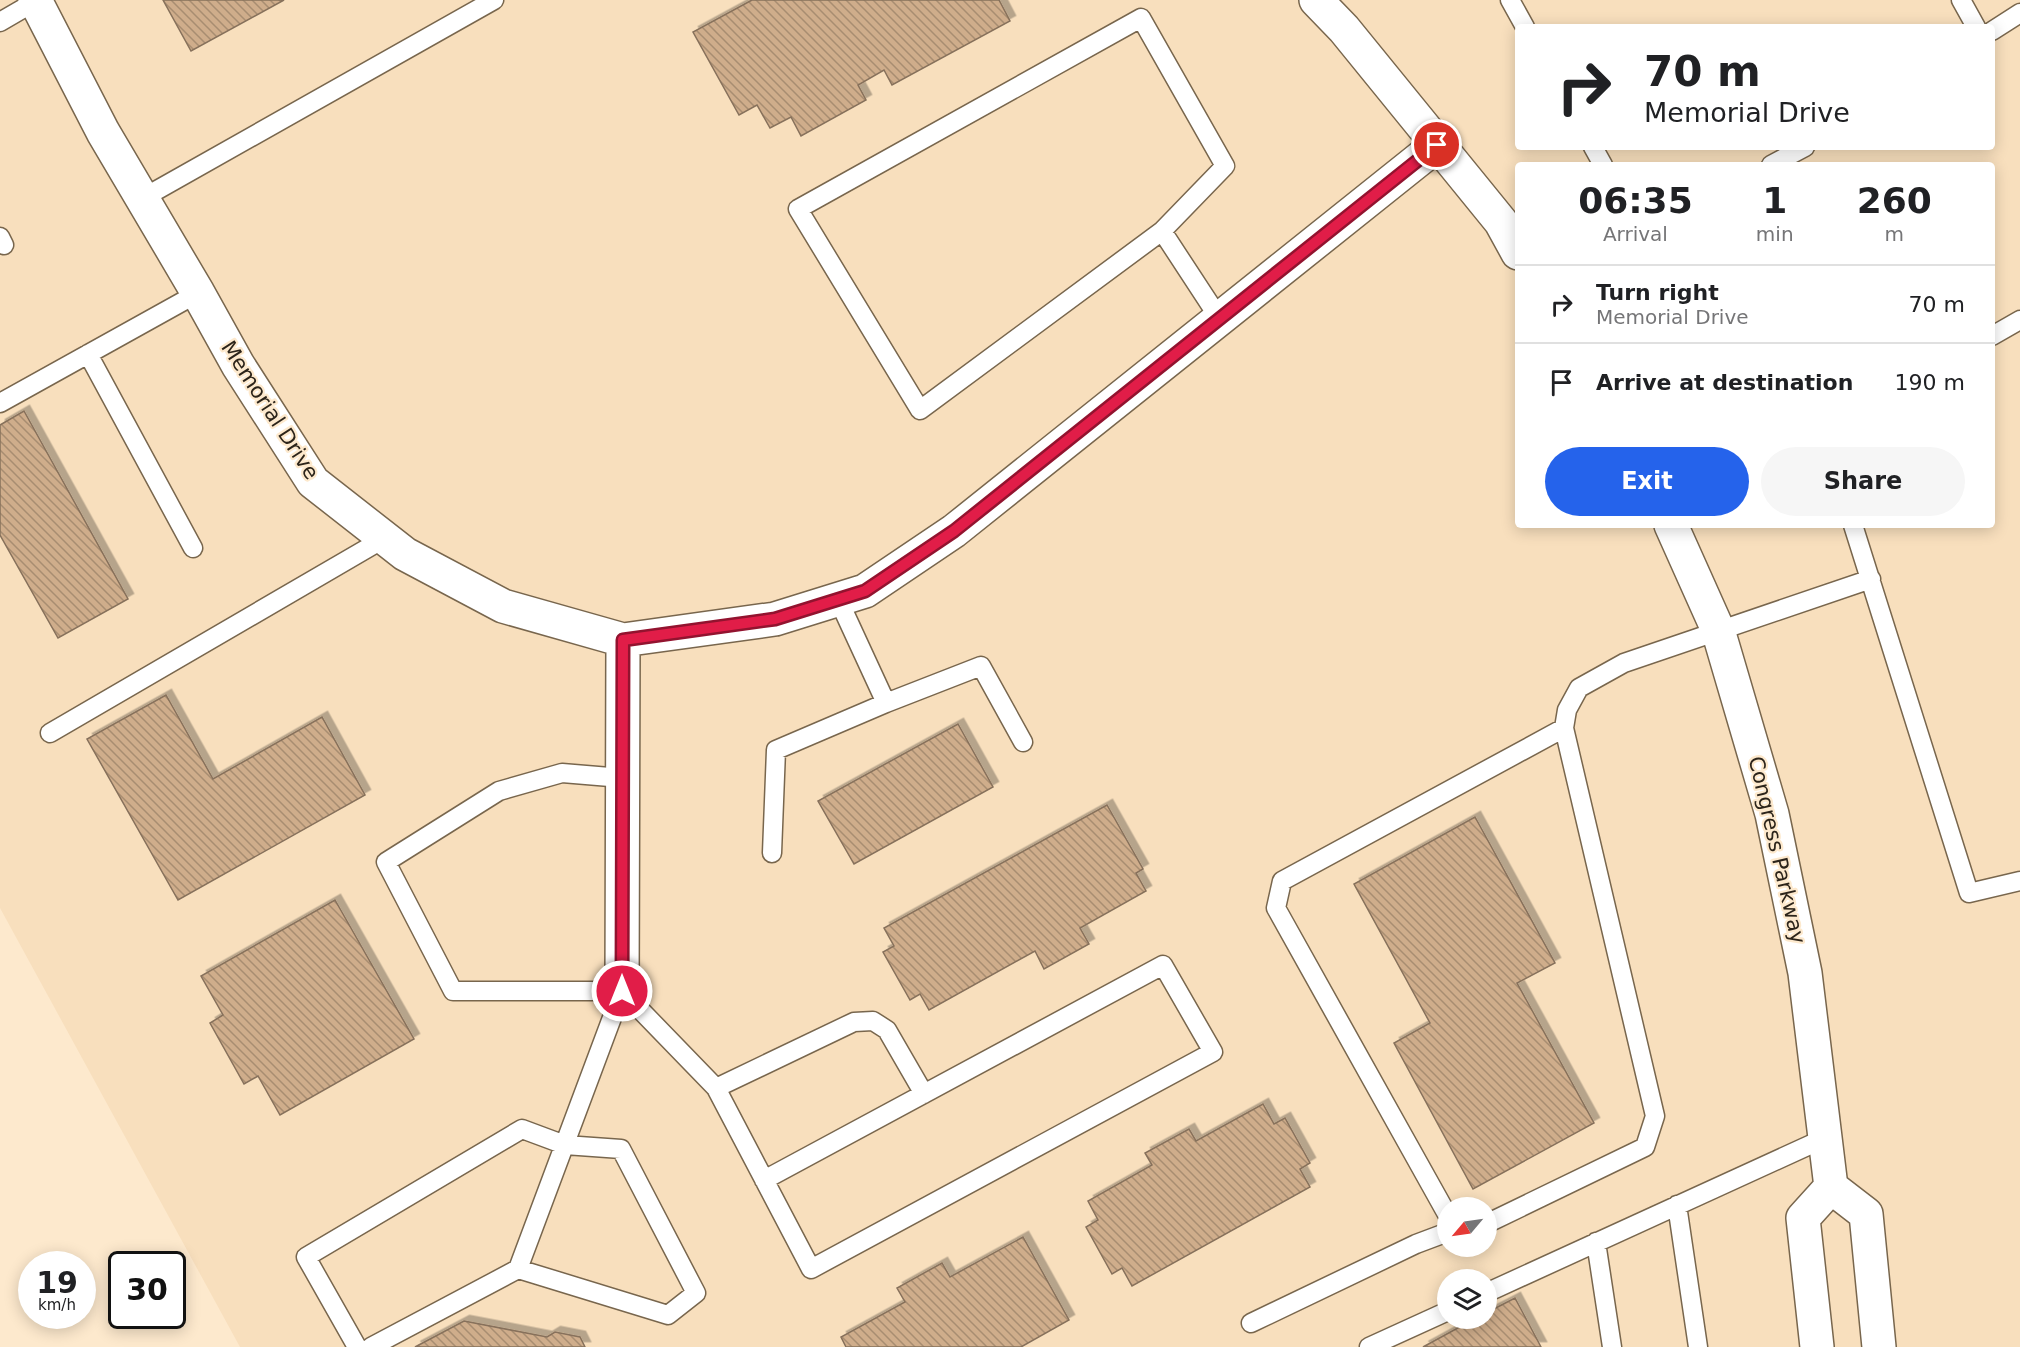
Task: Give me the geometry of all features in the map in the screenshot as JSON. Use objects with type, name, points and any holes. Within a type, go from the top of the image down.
[{"type":"street","points":[[1316,0],[1344,29],[1501,222],[1515,248]]},
{"type":"street","name":"Memorial Drive","points":[[36,1],[103,132],[238,365],[314,482],[405,554],[503,606],[623,640],[775,619],[865,591],[954,531],[1437,145]]},
{"type":"street","name":"Congress Parkway","points":[[1672,528],[1718,630],[1772,814],[1805,973],[1831,1187]]},
{"type":"street","points":[[622,991],[623,640]]},
{"type":"street","points":[[1817,1347],[1803,1218],[1831,1187],[1866,1214],[1879,1347]]},
{"type":"lane","points":[[143,198],[494,0]]},
{"type":"lane","points":[[1510,0],[1523,24]]},
{"type":"lane","points":[[1961,0],[1974,24]]},
{"type":"lane","points":[[0,21],[36,1]]},
{"type":"lane","points":[[1995,29],[2020,13]]},
{"type":"lane","points":[[1141,18],[1226,166],[1162,231],[920,410],[798,209],[1141,18]]},
{"type":"lane","points":[[1777,162],[1799,150]]},
{"type":"lane","points":[[1162,231],[1219,318]]},
{"type":"lane","points":[[0,403],[198,293]]},
{"type":"lane","points":[[1995,334],[2020,320]]},
{"type":"lane","points":[[88,354],[193,548]]},
{"type":"lane","points":[[1854,528],[1969,893],[2020,881]]},
{"type":"lane","points":[[50,733],[385,538]]},
{"type":"lane","points":[[1497,1219],[1645,1147],[1654,1116],[1564,728],[1567,710],[1579,688],[1624,663],[1871,579]]},
{"type":"lane","points":[[838,599],[886,703]]},
{"type":"lane","points":[[772,853],[776,750],[981,666],[1023,742]]},
{"type":"lane","points":[[1437,1197],[1276,908],[1282,881],[1564,728]]},
{"type":"lane","points":[[622,778],[562,773],[499,790],[386,862],[453,991],[622,991],[716,1088],[764,1180],[811,1269],[1213,1052],[1163,965],[764,1180]]},
{"type":"lane","points":[[371,1347],[518,1269],[622,991]]},
{"type":"lane","points":[[716,1088],[854,1022],[873,1020],[887,1030],[924,1094]]},
{"type":"lane","points":[[357,1347],[306,1257],[522,1129],[566,1145],[621,1149],[696,1293],[668,1315],[518,1269]]},
{"type":"lane","points":[[1497,1288],[1825,1138]]},
{"type":"lane","points":[[1677,1205],[1698,1347]]},
{"type":"lane","points":[[1251,1323],[1437,1236]]},
{"type":"lane","points":[[1596,1242],[1612,1347]]},
{"type":"lane","points":[[1370,1347],[1437,1316]]},
{"type":"shaded area","points":[[0,0],[2020,0],[2020,1347],[240,1347],[0,908]]},
{"type":"building","points":[[163,0],[284,0],[191,51]]},
{"type":"building","points":[[752,0],[999,0],[1010,21],[892,85],[884,70],[858,85],[866,100],[801,136],[791,117],[770,128],[757,105],[739,115],[693,32]]},
{"type":"building","points":[[24,411],[128,599],[58,638],[0,535],[0,425]]},
{"type":"building","points":[[166,695],[213,779],[322,717],[365,795],[178,900],[87,739]]},
{"type":"building","points":[[958,724],[993,787],[854,864],[818,801]]},
{"type":"building","points":[[1107,805],[1143,869],[1136,873],[1146,891],[1080,928],[1089,944],[1044,969],[1035,951],[929,1010],[920,994],[910,1000],[883,952],[894,946],[884,928]]},
{"type":"building","points":[[1475,817],[1555,963],[1517,983],[1594,1123],[1473,1189],[1394,1043],[1430,1023],[1354,884]]},
{"type":"building","points":[[335,900],[414,1039],[280,1115],[258,1076],[244,1084],[210,1023],[223,1015],[201,976]]},
{"type":"building","points":[[1263,1104],[1274,1124],[1285,1118],[1310,1163],[1300,1169],[1310,1187],[1132,1286],[1122,1268],[1112,1274],[1086,1227],[1098,1220],[1088,1201],[1152,1165],[1145,1153],[1189,1129],[1196,1141]]},
{"type":"building","points":[[1023,1237],[1069,1320],[1021,1347],[846,1347],[841,1337],[905,1302],[897,1288],[942,1263],[950,1277]]},
{"type":"building","points":[[1515,1298],[1541,1347],[1423,1347],[1456,1329],[1497,1329],[1497,1307]]},
{"type":"building","points":[[464,1321],[547,1337],[555,1332],[580,1337],[585,1347],[415,1347]]},
{"type":"route","points":[[622,991],[623,640],[775,619],[865,591],[954,531],[1437,145]]}]
